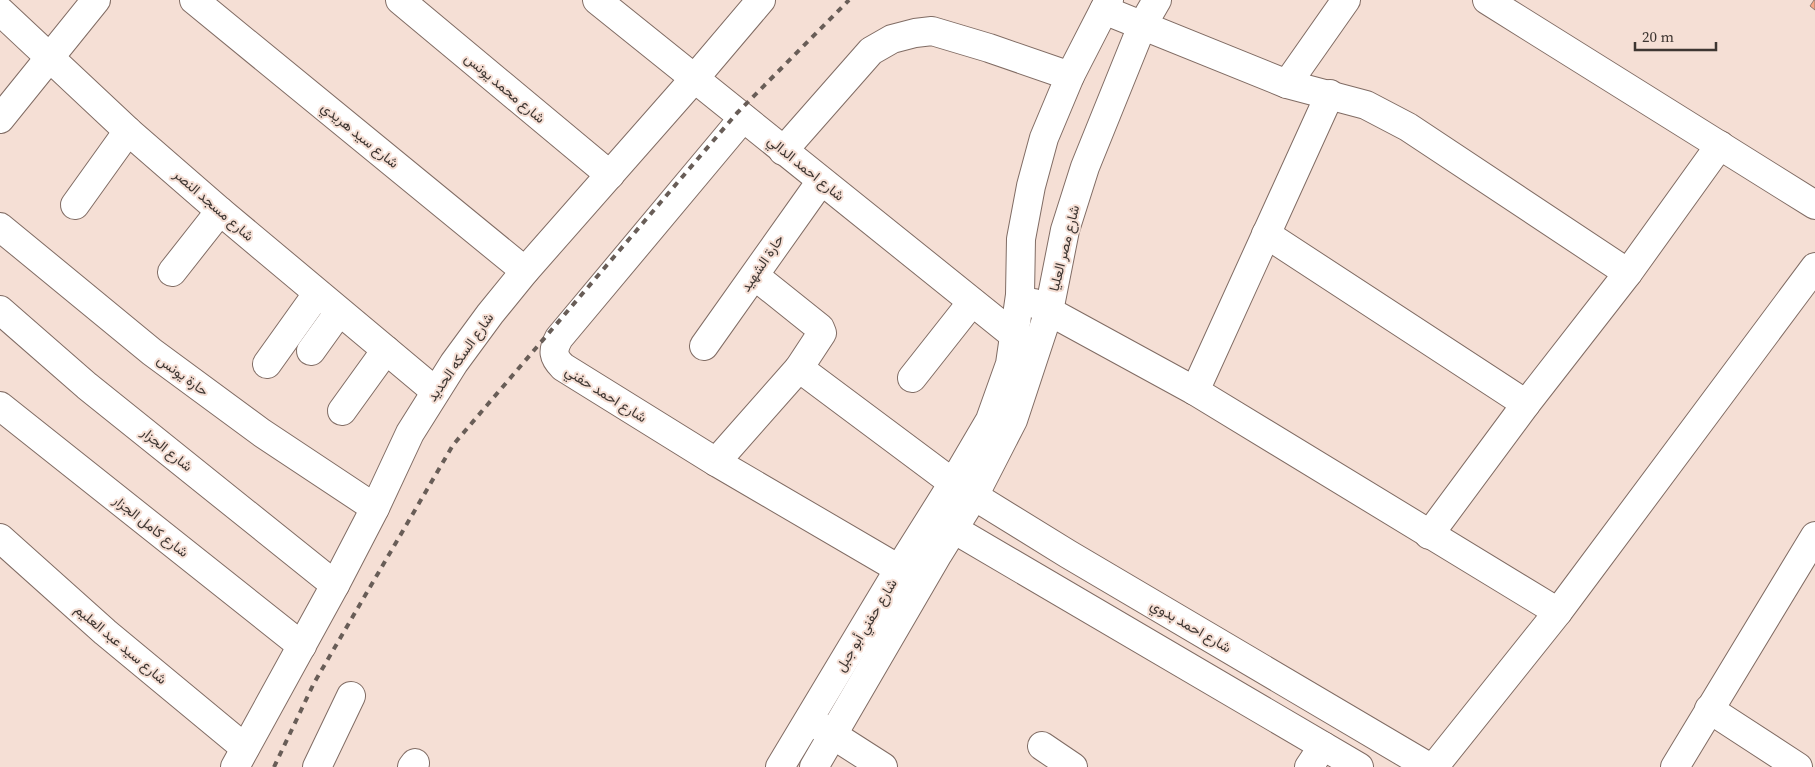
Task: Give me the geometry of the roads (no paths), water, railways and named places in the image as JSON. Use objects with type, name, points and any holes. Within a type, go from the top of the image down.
[{"type":"street","points":[[0,119],[96,0]]},
{"type":"street","name":"شارع سيد هريدي","points":[[194,0],[525,271]]},
{"type":"street","name":"شارع محمد يونس","points":[[400,0],[610,175]]},
{"type":"street","name":"شارع احمد الدالي","points":[[597,0],[1015,336]]},
{"type":"street","name":"شارع السكه الحديد","points":[[240,757],[336,585],[376,508],[410,433],[435,391],[490,314],[525,271],[761,0]]},
{"type":"street","name":"شارع مصر العليا","points":[[964,490],[1013,420],[1049,311],[1065,230],[1086,167],[1142,26],[1157,0]]},
{"type":"street","points":[[1288,84],[1346,0]]},
{"type":"street","points":[[1487,0],[1815,205]]},
{"type":"street","points":[[964,490],[1010,364],[1020,295],[1021,239],[1031,186],[1044,138],[1070,76],[1106,5],[1142,26],[1288,84],[1366,105],[1408,126],[1628,273]]},
{"type":"street","name":"شارع مسجد النصر","points":[[0,11],[128,131],[318,294],[435,391]]},
{"type":"street","points":[[783,151],[872,51],[892,39],[915,33],[932,32],[989,48],[1070,76]]},
{"type":"street","points":[[1194,391],[1330,94]]},
{"type":"street","name":"شارع احمد حفني","points":[[743,118],[559,338],[554,348],[555,359],[563,367],[716,462],[899,569]]},
{"type":"street","points":[[75,205],[128,131]]},
{"type":"street","points":[[1429,535],[1526,404],[1628,273],[1720,145]]},
{"type":"street","name":"حارة الشهيد","points":[[704,346],[821,181]]},
{"type":"street","points":[[172,272],[220,211]]},
{"type":"street","name":"حارة يونس","points":[[0,227],[152,352],[262,433],[376,508]]},
{"type":"street","points":[[1266,234],[1526,404]]},
{"type":"street","points":[[1434,767],[1558,612],[1815,267]]},
{"type":"street","points":[[716,462],[799,368],[820,337],[822,330],[755,276]]},
{"type":"street","points":[[267,364],[318,294]]},
{"type":"street","points":[[1020,295],[1194,391],[1558,612]]},
{"type":"street","points":[[912,378],[972,302]]},
{"type":"street","name":"شارع الجزار","points":[[0,310],[88,386],[336,585]]},
{"type":"street","points":[[311,351],[340,312]]},
{"type":"street","points":[[342,411],[386,350]]},
{"type":"street","name":"شارع احمد بدوي","points":[[799,368],[964,490],[1068,554],[1429,767]]},
{"type":"street","name":"شارع كامل الجزار","points":[[0,406],[302,646]]},
{"type":"street","name":"شارع حفني أبو جبل","points":[[814,767],[833,735],[943,523],[964,490]]},
{"type":"street","points":[[943,523],[1316,756],[1360,767]]},
{"type":"street","name":"شارع حفني أبو جبل","points":[[780,767],[899,569],[943,523]]},
{"type":"street","points":[[1675,767],[1815,536]]},
{"type":"street","name":"شارع سيد عبد العليم","points":[[0,538],[240,757]]},
{"type":"street","points":[[322,765],[351,696]]},
{"type":"street","points":[[1709,709],[1798,767]]},
{"type":"street","points":[[808,720],[883,767]]},
{"type":"street","points":[[1042,746],[1073,767]]},
{"type":"railway","points":[[274,767],[314,683],[453,445],[737,113],[849,0]]}]
